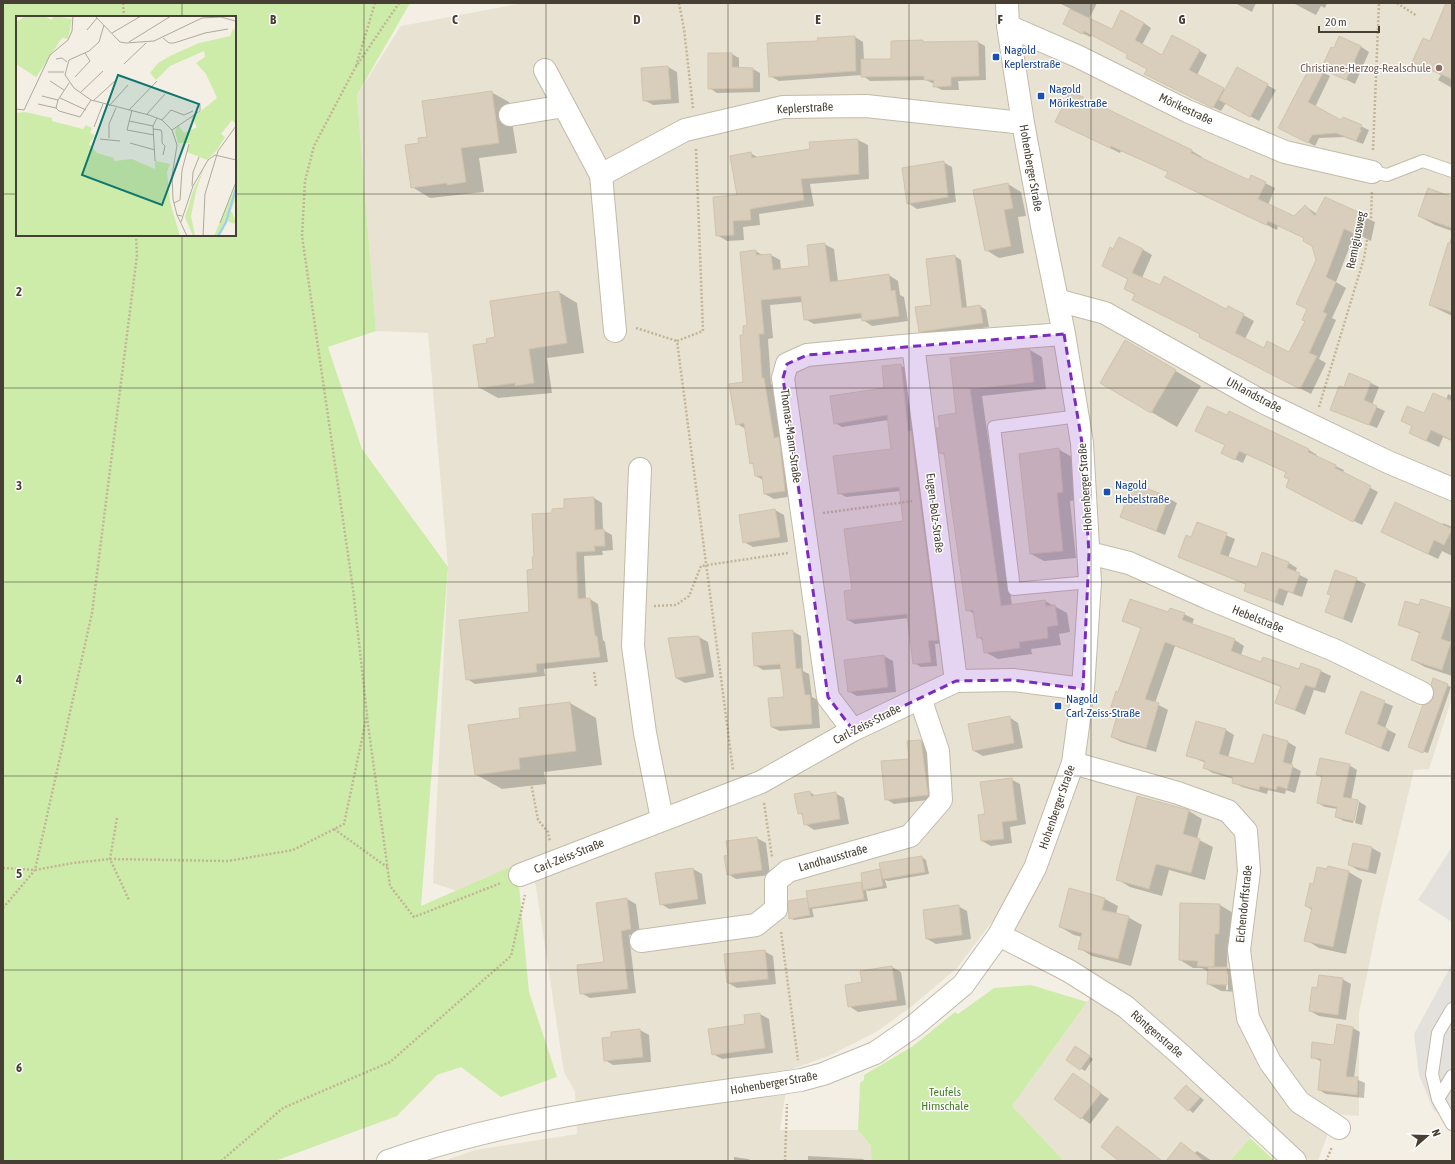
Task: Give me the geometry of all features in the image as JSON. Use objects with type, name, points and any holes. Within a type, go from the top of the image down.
[{"type":"street","name":"Hohenberger Straße","points":[[388,1161],[467,1137],[551,1117],[800,1080],[822,1074],[875,1053],[914,1026],[963,985],[999,935],[1035,868],[1073,763],[1083,690],[1090,582],[1079,416],[1023,123],[1008,26],[1007,3]]},
{"type":"street","name":"Mörikestraße","points":[[1008,26],[1077,56],[1187,111],[1285,152],[1372,172]]},
{"type":"street","points":[[545,70],[601,175],[614,326]]},
{"type":"street","points":[[510,115],[564,106]]},
{"type":"street","name":"Keplerstraße","points":[[601,175],[685,130],[783,107],[866,106],[1023,123]]},
{"type":"street","name":"Uhlandstraße","points":[[1057,300],[1105,313],[1263,402],[1388,462],[1452,489]]},
{"type":"street","name":"Thomas-Mann-Straße","points":[[853,730],[828,697],[783,378],[787,364],[807,355],[913,345],[1064,334]]},
{"type":"street","name":"Eugen-Bolz-Straße","points":[[913,345],[956,681]]},
{"type":"street","points":[[640,469],[633,646],[644,733],[662,819]]},
{"type":"street","name":"Hebelstraße","points":[[1089,553],[1129,563],[1208,598],[1334,650],[1422,693]]},
{"type":"street","name":"Carl-Zeiss-Straße","points":[[525,873],[761,782],[853,730],[956,681],[1013,680],[1083,690]]},
{"type":"street","name":"Landhausstraße","points":[[776,881],[788,871],[910,836],[941,800],[938,751],[920,698]]},
{"type":"street","name":"Eichendorffstraße","points":[[1073,763],[1178,793],[1228,811],[1246,831],[1250,871],[1239,950],[1248,1018],[1270,1062],[1300,1102],[1339,1128]]},
{"type":"street","points":[[641,941],[756,926],[776,909],[776,881]]},
{"type":"street","name":"Röntgenstraße","points":[[999,935],[1069,971],[1126,1007],[1181,1055],[1295,1161]]},
{"type":"lane","points":[[1372,172],[1387,175],[1423,161],[1452,171]]},
{"type":"lane","points":[[1079,416],[994,427],[1014,589],[1090,582]]},
{"type":"lane","points":[[1452,1009],[1438,1033],[1432,1074],[1438,1099],[1452,1124]]},
{"type":"lane","points":[[1438,1099],[1452,1076]]},
{"type":"path","points":[[123,3],[124,16]]},
{"type":"path","points":[[355,68],[375,3]]},
{"type":"path","points":[[398,3],[355,68],[314,146],[305,181],[302,236],[353,589],[367,715],[387,867],[390,886],[414,917],[525,873]]},
{"type":"path","points":[[614,326],[677,341],[703,331],[696,128],[684,29],[679,3]]},
{"type":"path","name":"Remigiusweg","points":[[1314,426],[1364,258],[1371,217],[1379,3]]},
{"type":"path","points":[[1397,3],[1417,16]]},
{"type":"path","points":[[3,908],[35,870],[92,613],[137,255],[136,236]]},
{"type":"path","points":[[677,341],[736,791]]},
{"type":"path","points":[[803,516],[933,498]]},
{"type":"path","points":[[634,606],[676,605],[689,596],[702,566],[808,550]]},
{"type":"path","points":[[594,672],[596,686]]},
{"type":"path","points":[[3,868],[35,870],[73,863],[110,859],[228,861],[293,850],[344,824],[367,715]]},
{"type":"path","points":[[528,767],[538,820],[548,832],[556,861]]},
{"type":"path","points":[[761,782],[776,881]]},
{"type":"path","points":[[117,818],[110,859],[130,900]]},
{"type":"path","points":[[334,829],[387,867]]},
{"type":"path","points":[[221,1161],[283,1108],[390,1062],[512,956],[525,873]]},
{"type":"path","points":[[776,909],[781,930],[800,1080],[787,1095],[785,1161]]},
{"type":"highlighted area","points":[[1064,334],[1082,443],[1089,553],[1083,689],[1013,680],[956,681],[853,730],[828,697],[783,378],[787,364],[807,355]]},
{"type":"shaded area","points":[[523,3],[1452,3],[1452,698],[1429,769],[1414,770],[1380,912],[1359,1013],[1359,1116],[1335,1114],[1318,1161],[1310,1161],[1266,1119],[1230,1161],[1064,1161],[1012,1106],[1103,980],[994,919],[957,968],[912,1006],[876,1032],[829,1056],[789,1070],[780,1130],[858,1130],[880,1158],[888,1161],[444,1161],[475,1150],[577,1134],[575,1092],[564,1072],[536,887],[528,860],[457,891],[433,883],[448,567],[428,333],[376,331],[357,95],[401,26]]},
{"type":"shaded area","points":[[1452,847],[1452,922],[1418,900]]},
{"type":"shaded area","points":[[1452,964],[1452,1120],[1434,1111],[1419,1075],[1414,1034]]},
{"type":"green space","points":[[3,3],[410,3],[357,95],[376,331],[328,347],[362,449],[448,567],[421,906],[517,864],[529,992],[557,1077],[501,1097],[461,1067],[437,1075],[397,1116],[275,1161],[3,1161]]},
{"type":"green space","name":"Teufels Hirnschale","points":[[1031,985],[1087,1002],[1012,1106],[1064,1161],[872,1161],[871,1146],[858,1130],[860,1083],[864,1080],[864,1075],[913,1046],[955,1012],[958,1014],[994,988]]},
{"type":"green space","points":[[1250,1138],[1275,1161],[1230,1161]]},
{"type":"building","name":"Christiane-Herzog-Realschule","points":[[1446,3],[1452,3],[1452,79],[1412,62],[1423,38],[1430,41]]},
{"type":"building","points":[[1070,9],[1112,29],[1121,10],[1144,23],[1135,40],[1162,55],[1172,35],[1200,50],[1189,70],[1224,88],[1213,108],[1144,74],[1147,69],[1126,58],[1127,54],[1084,31],[1082,34],[1063,24]]},
{"type":"building","points":[[855,36],[856,71],[769,77],[767,43],[818,41],[817,38]]},
{"type":"building","points":[[1339,36],[1361,46],[1346,80],[1321,69],[1331,47],[1334,48]]},
{"type":"building","points":[[923,40],[923,42],[978,41],[979,76],[951,77],[951,86],[933,87],[934,80],[924,80],[924,76],[861,77],[861,59],[891,59],[891,41]]},
{"type":"building","points":[[708,53],[732,53],[732,67],[753,68],[753,88],[708,89]]},
{"type":"building","points":[[1311,65],[1324,71],[1308,102],[1341,120],[1343,117],[1362,125],[1360,130],[1362,131],[1360,132],[1356,141],[1336,133],[1312,135],[1308,143],[1278,128]]},
{"type":"building","points":[[668,66],[671,99],[643,101],[641,68]]},
{"type":"building","points":[[1237,67],[1268,84],[1250,117],[1219,100]]},
{"type":"building","points":[[492,91],[499,143],[461,148],[466,182],[411,188],[405,145],[419,143],[418,138],[427,137],[422,101]]},
{"type":"building","points":[[1070,91],[1192,150],[1191,153],[1249,180],[1251,175],[1266,182],[1258,199],[1294,216],[1305,205],[1315,216],[1325,197],[1365,215],[1361,236],[1344,229],[1326,277],[1336,282],[1323,312],[1327,314],[1309,353],[1317,356],[1300,389],[1199,337],[1200,334],[1132,300],[1135,294],[1124,289],[1128,279],[1102,266],[1110,247],[1113,249],[1119,237],[1143,249],[1132,273],[1160,285],[1164,276],[1226,309],[1228,306],[1244,314],[1235,333],[1264,348],[1267,341],[1289,352],[1305,321],[1302,320],[1307,309],[1296,304],[1316,260],[1312,246],[1303,241],[1304,238],[1268,221],[1266,225],[1165,177],[1168,172],[1111,146],[1110,148],[1055,122]]},
{"type":"building","points":[[858,139],[859,174],[801,179],[804,200],[750,209],[751,220],[733,221],[734,235],[716,236],[713,197],[737,195],[730,156],[751,152],[752,158],[810,149],[809,142]]},
{"type":"building","points":[[944,161],[948,197],[907,204],[902,168]]},
{"type":"building","points":[[1008,183],[1013,208],[1004,210],[1011,246],[985,251],[973,190]]},
{"type":"building","points":[[1428,188],[1452,197],[1452,228],[1418,216]]},
{"type":"building","points":[[825,243],[830,282],[889,274],[891,291],[895,290],[899,316],[862,321],[861,313],[804,320],[801,296],[761,300],[764,334],[759,334],[762,378],[764,378],[774,438],[779,437],[785,491],[764,494],[762,476],[755,476],[753,463],[750,464],[744,423],[736,425],[729,384],[743,382],[740,335],[743,335],[743,326],[747,325],[740,252],[756,250],[756,255],[771,254],[773,270],[809,266],[807,245]]},
{"type":"building","points":[[1448,243],[1452,243],[1452,312],[1429,305]]},
{"type":"building","points":[[955,255],[962,308],[980,305],[983,323],[919,332],[915,307],[931,305],[926,259]]},
{"type":"building","points":[[559,291],[567,343],[529,349],[534,383],[515,386],[515,383],[479,388],[473,345],[487,343],[486,339],[495,337],[490,301]]},
{"type":"building","points":[[1125,340],[1176,370],[1151,413],[1100,383]]},
{"type":"building","points":[[1030,349],[1034,382],[970,389],[1001,606],[1045,600],[1046,606],[1055,605],[1058,625],[1047,627],[1048,638],[1019,642],[1020,648],[984,653],[982,637],[977,638],[973,610],[966,611],[944,453],[939,453],[936,428],[940,428],[938,416],[956,413],[950,358]]},
{"type":"building","points":[[901,364],[908,431],[911,431],[938,640],[928,641],[931,662],[913,664],[907,614],[847,620],[844,591],[852,590],[844,529],[903,521],[899,487],[838,494],[833,456],[891,449],[887,415],[834,424],[830,396],[884,388],[882,366]]},
{"type":"building","points":[[1349,373],[1371,382],[1364,400],[1377,406],[1369,425],[1330,410],[1339,386],[1344,387]]},
{"type":"building","points":[[1433,393],[1452,401],[1452,440],[1431,430],[1426,441],[1409,433],[1412,426],[1401,421],[1407,406],[1424,413]]},
{"type":"building","points":[[1207,406],[1227,415],[1229,411],[1309,449],[1308,452],[1336,465],[1335,468],[1371,486],[1353,522],[1286,487],[1289,479],[1284,477],[1286,472],[1239,451],[1235,460],[1221,453],[1225,445],[1195,431]]},
{"type":"building","points":[[1059,448],[1063,492],[1057,493],[1063,551],[1030,554],[1019,454]]},
{"type":"building","points":[[1133,483],[1169,497],[1156,531],[1120,517]]},
{"type":"building","points":[[594,497],[595,530],[604,529],[605,546],[594,546],[595,551],[576,552],[578,599],[590,598],[595,636],[597,636],[600,657],[536,664],[537,672],[466,680],[459,620],[529,612],[527,570],[533,569],[532,557],[534,557],[532,514],[552,513],[552,509],[564,508],[564,499]]},
{"type":"building","points":[[1395,502],[1452,529],[1444,545],[1434,540],[1428,554],[1381,532]]},
{"type":"building","points":[[775,509],[780,537],[743,543],[739,515]]},
{"type":"building","points":[[1197,522],[1227,533],[1220,554],[1257,567],[1262,552],[1289,562],[1287,568],[1300,573],[1293,593],[1279,588],[1274,602],[1244,591],[1246,584],[1178,557],[1186,535],[1191,537]]},
{"type":"building","points":[[1335,570],[1357,578],[1343,619],[1325,612],[1331,595],[1327,594]]},
{"type":"building","points":[[1130,599],[1168,612],[1170,608],[1185,613],[1182,620],[1235,639],[1231,651],[1261,662],[1263,657],[1299,669],[1301,663],[1321,670],[1315,688],[1305,685],[1295,710],[1275,703],[1281,686],[1165,642],[1145,699],[1159,703],[1146,748],[1111,737],[1119,709],[1111,707],[1116,691],[1118,692],[1141,628],[1122,621]]},
{"type":"building","points":[[1421,599],[1451,608],[1441,639],[1451,642],[1442,670],[1411,660],[1420,632],[1398,625],[1405,601],[1419,605]]},
{"type":"building","points":[[793,630],[796,669],[801,668],[805,695],[810,695],[812,724],[771,727],[768,698],[784,697],[780,664],[754,666],[752,633]]},
{"type":"building","points":[[699,636],[706,673],[676,678],[668,638]]},
{"type":"building","points":[[884,655],[888,687],[848,692],[844,660]]},
{"type":"building","points":[[1433,678],[1448,684],[1423,753],[1408,747],[1423,705],[1429,703],[1433,698],[1434,692],[1431,685]]},
{"type":"building","points":[[1361,691],[1385,701],[1377,724],[1388,729],[1381,748],[1345,733]]},
{"type":"building","points":[[570,702],[576,751],[519,758],[520,769],[475,775],[468,725],[520,718],[519,708]]},
{"type":"building","points":[[1010,716],[1014,743],[973,751],[968,724]]},
{"type":"building","points":[[1196,721],[1226,729],[1219,754],[1254,764],[1263,734],[1288,741],[1283,762],[1293,765],[1287,789],[1278,786],[1276,790],[1260,786],[1259,790],[1232,783],[1233,777],[1203,768],[1205,761],[1186,756]]},
{"type":"building","points":[[921,740],[928,795],[885,800],[881,761],[909,759],[907,741]]},
{"type":"building","points":[[1320,758],[1350,764],[1343,797],[1358,800],[1354,821],[1335,817],[1337,807],[1317,803],[1322,776],[1316,775]]},
{"type":"building","points":[[1012,778],[1017,820],[1002,822],[1004,839],[981,841],[978,815],[985,814],[980,782]]},
{"type":"building","points":[[810,791],[811,796],[836,792],[840,819],[804,825],[802,813],[798,814],[794,794]]},
{"type":"building","points":[[1137,796],[1189,810],[1183,834],[1200,839],[1191,873],[1156,864],[1149,889],[1116,880]]},
{"type":"building","points":[[757,837],[762,870],[727,875],[724,856],[728,855],[726,841]]},
{"type":"building","points":[[1353,843],[1372,847],[1368,870],[1348,865]]},
{"type":"building","points":[[922,856],[925,872],[883,879],[879,863]]},
{"type":"building","points":[[1328,866],[1349,871],[1333,947],[1304,941],[1312,908],[1305,906],[1310,883],[1313,884],[1317,867],[1327,869]]},
{"type":"building","points":[[693,868],[698,899],[660,905],[655,873]]},
{"type":"building","points":[[880,869],[883,886],[863,890],[861,873]]},
{"type":"building","points":[[861,882],[864,899],[809,908],[806,891]]},
{"type":"building","points":[[1069,888],[1105,898],[1102,910],[1129,916],[1118,959],[1078,949],[1082,933],[1059,927]]},
{"type":"building","points":[[627,898],[631,929],[621,931],[628,989],[580,994],[577,965],[604,962],[596,903]]},
{"type":"building","points":[[807,898],[810,915],[789,919],[788,901]]},
{"type":"building","points":[[1180,903],[1220,904],[1219,934],[1215,934],[1214,967],[1197,966],[1198,961],[1179,960]]},
{"type":"building","points":[[959,905],[962,935],[926,939],[923,910]]},
{"type":"building","points":[[765,950],[768,979],[727,983],[724,954]]},
{"type":"building","points":[[892,966],[897,1000],[848,1007],[845,985],[862,982],[860,971]]},
{"type":"building","points":[[1208,967],[1227,967],[1227,985],[1207,984]]},
{"type":"building","points":[[1319,975],[1343,978],[1338,1015],[1309,1011],[1312,987],[1317,988]]},
{"type":"building","points":[[760,1013],[765,1048],[712,1055],[708,1029],[745,1024],[744,1015]]},
{"type":"building","points":[[1337,1024],[1353,1027],[1346,1077],[1358,1077],[1357,1095],[1318,1090],[1321,1059],[1311,1058],[1312,1042],[1334,1045]]},
{"type":"building","points":[[640,1029],[643,1057],[604,1061],[602,1038],[611,1037],[611,1032]]},
{"type":"building","points":[[1075,1046],[1090,1056],[1080,1070],[1066,1060]]},
{"type":"building","points":[[1073,1073],[1101,1093],[1081,1119],[1054,1099]]},
{"type":"building","points":[[1186,1085],[1200,1098],[1188,1111],[1174,1098]]},
{"type":"building","points":[[1117,1126],[1162,1161],[1119,1161],[1101,1147]]},
{"type":"building","points":[[1181,1142],[1204,1161],[1166,1161]]},
{"type":"place","name":"Nagold Keplerstraße","points":[[996,57]]},
{"type":"place","name":"Christiane-Herzog-Realschule","points":[[1439,68]]},
{"type":"place","name":"Nagold Mörikestraße","points":[[1041,96]]},
{"type":"place","name":"Nagold Hebelstraße","points":[[1107,492]]},
{"type":"place","name":"Nagold Carl-Zeiss-Straße","points":[[1058,706]]}]
